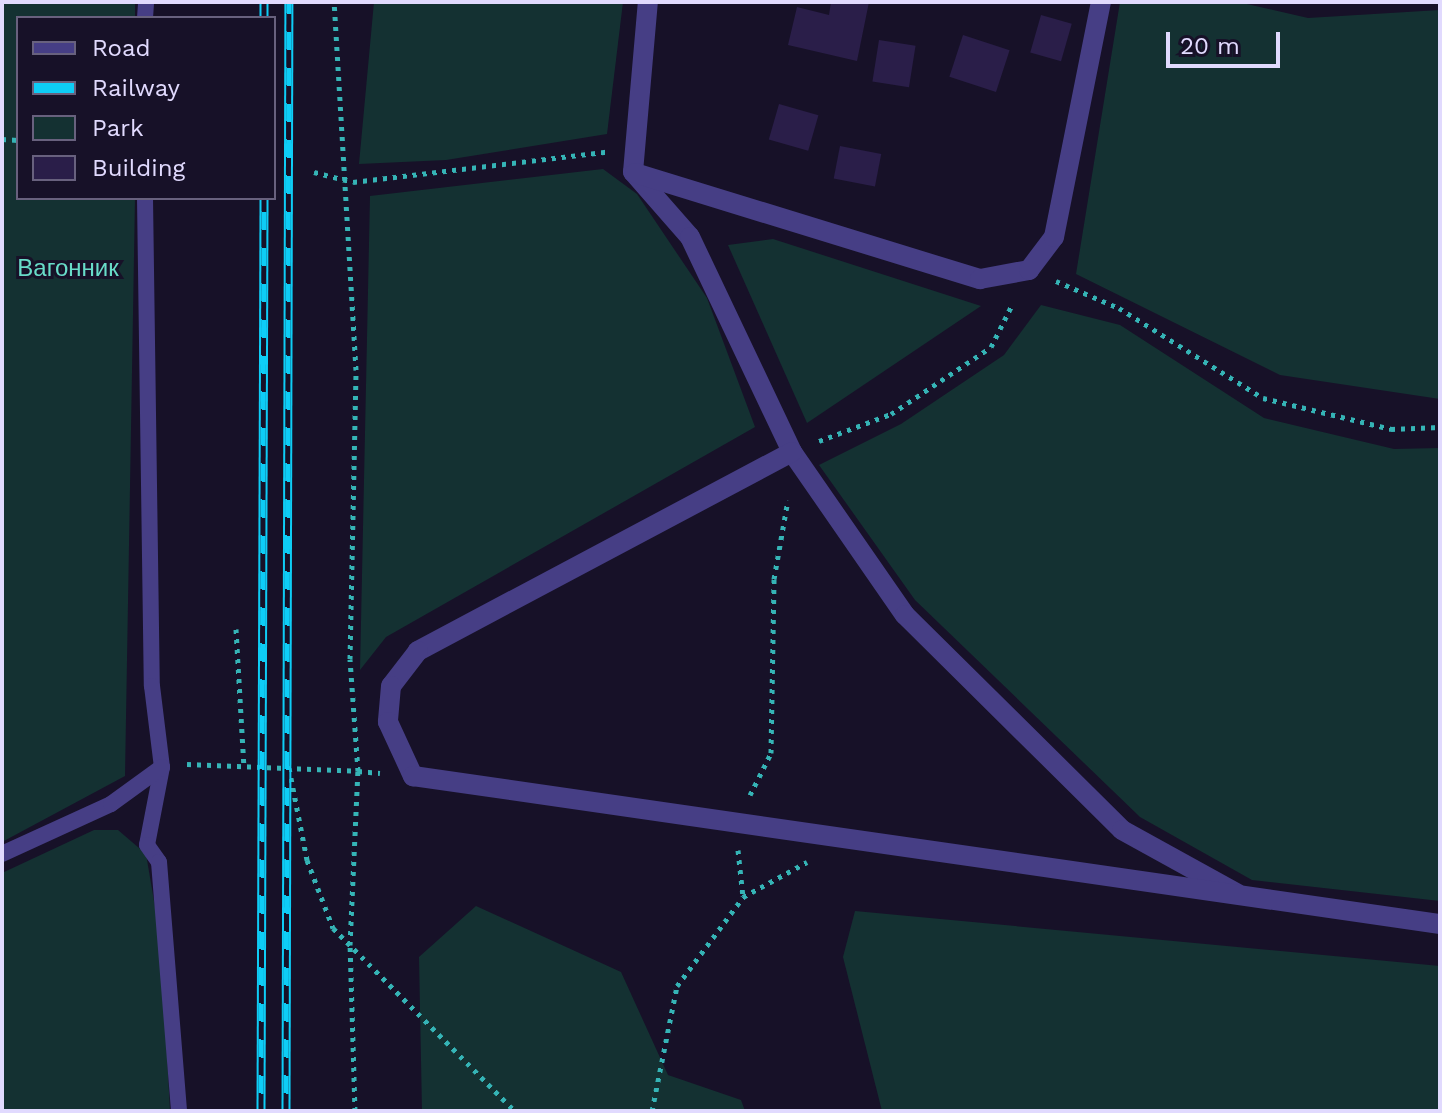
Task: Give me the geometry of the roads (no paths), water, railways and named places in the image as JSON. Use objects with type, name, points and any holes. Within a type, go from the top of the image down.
[{"type":"street","points":[[648,2],[633,172],[690,237],[792,452],[905,615],[1122,830],[1248,900]]},
{"type":"street","points":[[633,172],[980,279],[1029,270],[1054,237],[1101,2]]},
{"type":"street","points":[[792,452],[418,651],[391,686],[388,722],[413,776],[1248,900],[1440,924]]},
{"type":"lane","points":[[145,200],[152,686],[162,767],[147,845],[159,862],[179,1111]]},
{"type":"lane","points":[[2,854],[111,804],[162,767]]},
{"type":"railway","points":[[264,2],[264,16]]},
{"type":"railway","points":[[286,1111],[289,2]]},
{"type":"railway","points":[[261,1111],[264,200]]},
{"type":"park label","name":"Вагонник","points":[[68,269]]}]
